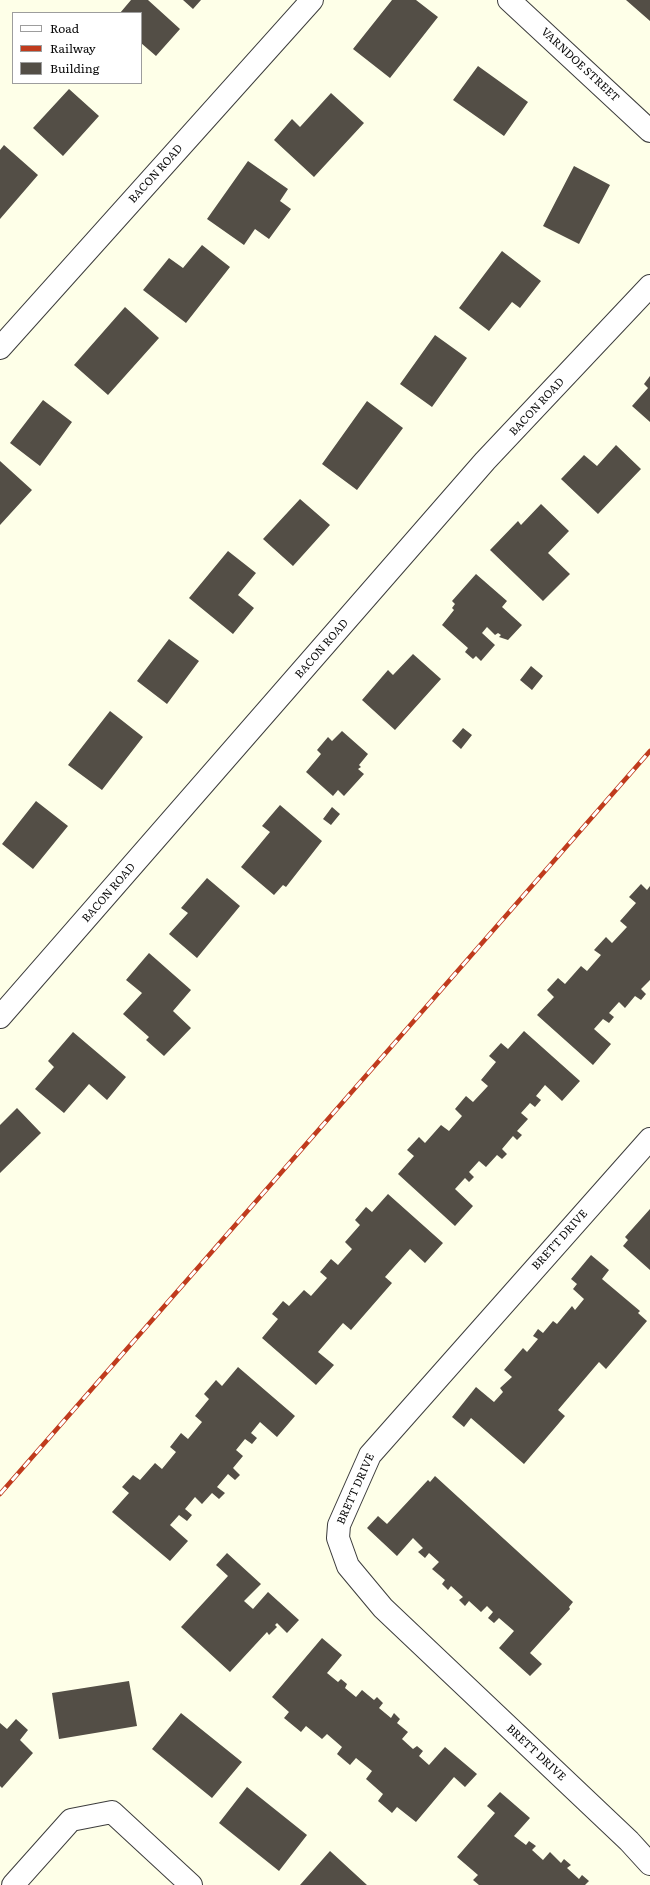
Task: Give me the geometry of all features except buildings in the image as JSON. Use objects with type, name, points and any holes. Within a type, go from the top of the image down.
[{"type":"street","name":"BACON ROAD","points":[[0,348],[312,0]]},
{"type":"street","name":"VARNDOE STREET","points":[[509,0],[650,131]]},
{"type":"street","name":"BACON ROAD","points":[[0,1017],[485,461],[650,286]]},
{"type":"street","name":"BRETT DRIVE","points":[[650,1139],[370,1455],[339,1525],[338,1538],[348,1566],[383,1608],[629,1841],[650,1864]]},
{"type":"street","points":[[13,1885],[71,1820],[112,1812],[190,1885]]},
{"type":"railway","points":[[0,1494],[650,751]]}]
